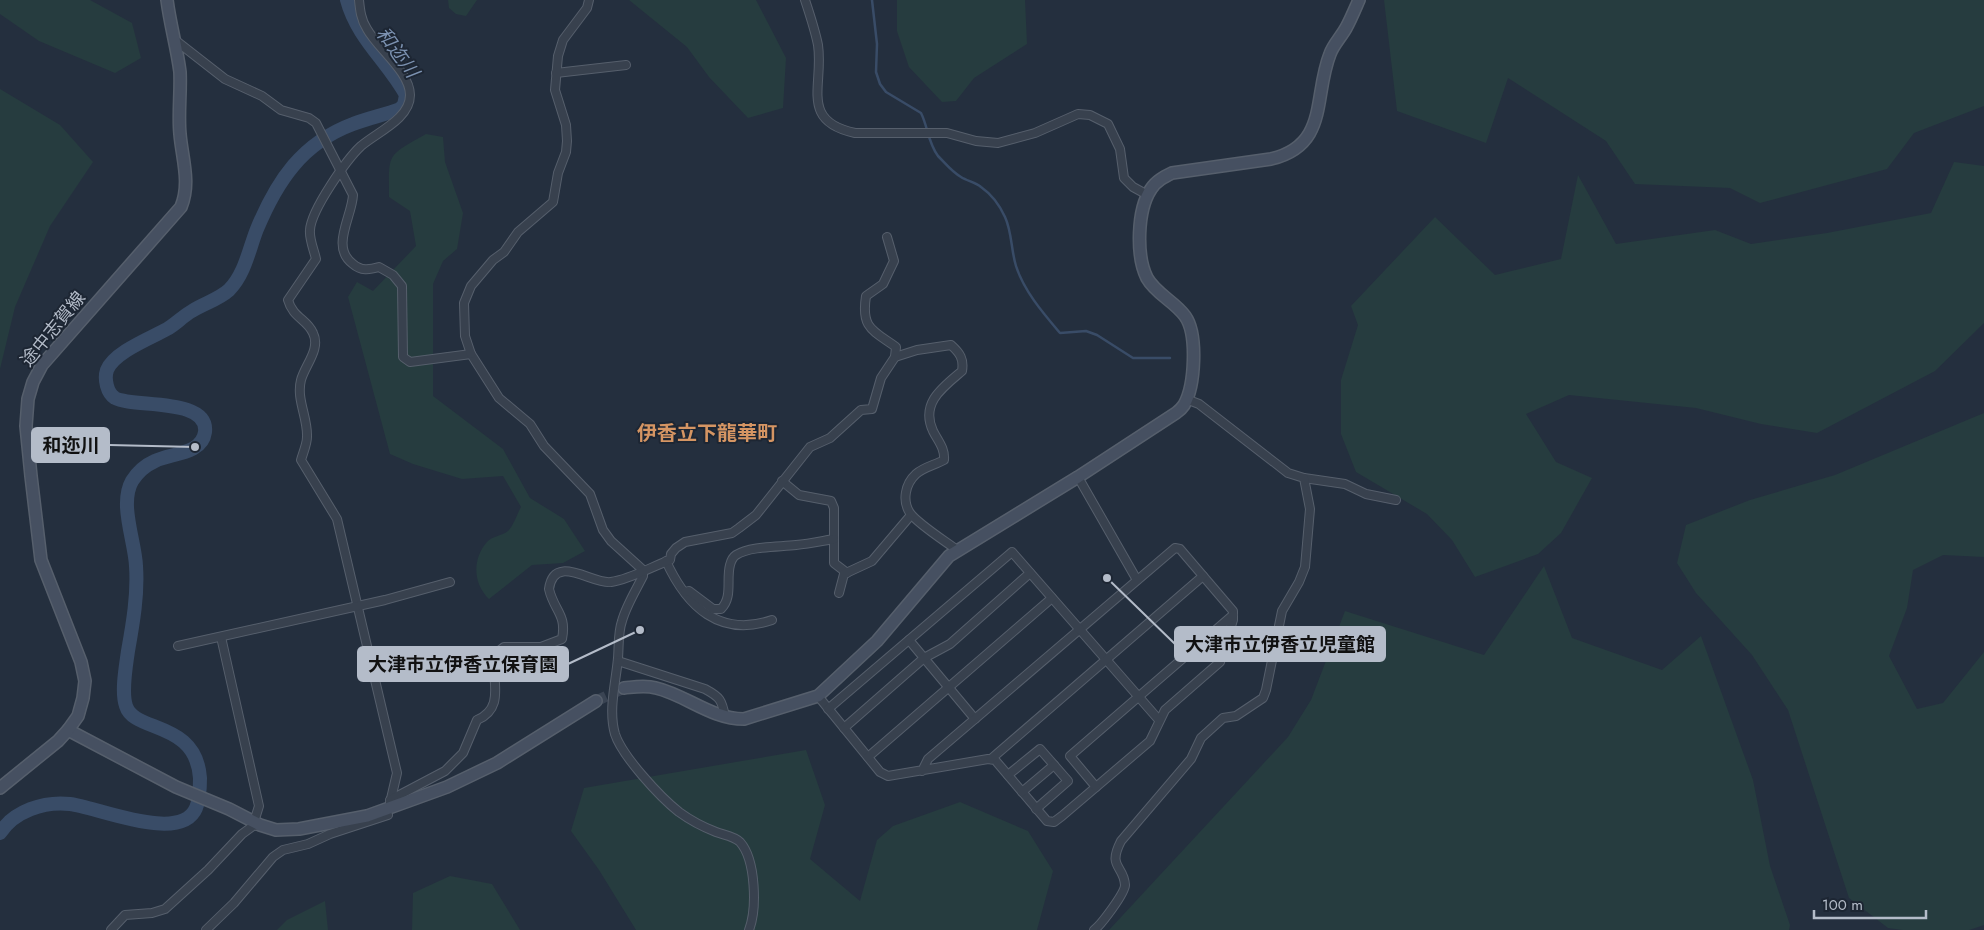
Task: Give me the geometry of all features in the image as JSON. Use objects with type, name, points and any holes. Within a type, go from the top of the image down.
[{"type":"street","name":"途中志賀線","points":[[0,788],[58,741],[78,716],[84,698],[85,681],[81,662],[41,560],[26,426],[28,399],[33,382],[42,364],[182,206],[186,184],[180,134],[181,96],[179,70],[167,0]]},
{"type":"street","points":[[359,0],[362,19],[366,29],[399,70],[406,81],[410,94],[406,109],[395,120],[361,146],[340,170],[311,224],[310,236],[316,259],[288,300],[290,310],[313,331],[315,341],[314,350],[301,380],[300,391],[307,438],[301,460],[337,519],[359,605],[397,773],[389,808]]},
{"type":"street","points":[[589,0],[587,8],[563,40],[556,73],[555,90],[566,125],[567,141],[566,152],[558,173],[553,202],[518,232],[504,252],[493,260],[471,286],[464,303],[464,336],[471,354],[499,398],[530,424],[544,446],[590,494],[603,530],[611,541],[643,570],[643,576],[622,621],[613,721],[615,735],[639,771],[679,812],[703,826],[737,840],[744,848],[754,894],[754,910],[749,930]]},
{"type":"street","points":[[806,0],[818,45],[819,66],[816,102],[822,115],[830,124],[843,131],[855,133],[947,133],[976,141],[998,143],[1035,133],[1078,114],[1090,115],[1108,124],[1120,149],[1124,178],[1133,187],[1144,193]]},
{"type":"street","points":[[624,688],[640,686],[655,688],[725,717],[744,718],[818,696],[877,642],[940,565],[957,550],[1078,477],[1176,413],[1183,406],[1186,399],[1193,358],[1192,334],[1185,316],[1156,290],[1148,279],[1144,268],[1140,252],[1141,221],[1142,208],[1147,196],[1160,179],[1172,173],[1270,159],[1283,156],[1303,144],[1311,133],[1318,113],[1325,67],[1331,50],[1347,26],[1359,0]]},
{"type":"street","points":[[173,38],[226,79],[262,96],[281,110],[309,118],[316,123],[353,195],[352,207],[342,240],[343,250],[350,262],[360,269],[379,267],[393,274],[402,286],[403,357],[410,362],[471,354]]},
{"type":"street","points":[[556,73],[626,65]]},
{"type":"street","points":[[206,930],[234,903],[273,857],[283,850],[308,844],[389,808],[445,771],[463,753],[477,720],[488,715],[493,709],[496,695],[495,658],[499,650],[504,647],[541,647],[562,639],[563,620],[549,589],[551,579],[555,575],[560,572],[572,572],[609,583],[670,560],[671,554],[676,548],[685,542],[732,533],[756,515],[810,447],[830,438],[861,410],[872,409],[881,378],[895,357],[896,347],[871,330],[863,314],[866,296],[883,284],[894,262],[887,237]]},
{"type":"street","points":[[895,357],[917,350],[951,345],[960,352],[963,363],[962,371],[942,388],[932,400],[930,414],[932,429],[944,452],[944,460],[917,473],[909,482],[906,494],[906,505],[911,515],[957,550]]},
{"type":"street","points":[[1186,399],[1199,404],[1288,473],[1304,478],[1345,484],[1366,494],[1396,500]]},
{"type":"street","points":[[1078,477],[1137,580]]},
{"type":"street","points":[[1094,930],[1101,925],[1125,888],[1116,863],[1116,851],[1121,841],[1191,759],[1201,738],[1222,718],[1236,716],[1263,698],[1282,611],[1299,582],[1305,567],[1310,509],[1304,478]]},
{"type":"street","points":[[782,481],[799,494],[831,501],[834,508],[834,563],[847,573]]},
{"type":"street","points":[[839,593],[844,574],[872,561],[911,515]]},
{"type":"street","points":[[685,592],[689,591],[714,609],[721,608],[726,604],[728,597],[730,562],[735,556],[743,552],[777,546],[794,546],[834,539]]},
{"type":"street","points":[[922,771],[928,759],[1175,548],[1180,549],[1233,611],[1220,662],[1165,710],[1150,741],[1054,822],[1046,821],[995,760],[991,759]]},
{"type":"street","points":[[828,709],[1012,552],[1159,720]]},
{"type":"street","points":[[666,561],[673,577],[685,592],[702,612],[714,620],[729,624],[757,625],[772,620]]},
{"type":"street","points":[[844,728],[924,658],[950,644],[1030,573]]},
{"type":"street","points":[[818,696],[880,772],[888,776],[991,759],[1203,576]]},
{"type":"street","points":[[178,646],[221,638],[450,582]]},
{"type":"street","points":[[868,757],[1052,598]]},
{"type":"street","points":[[1096,787],[1070,756],[1233,615]]},
{"type":"street","points":[[221,638],[259,806],[257,824]]},
{"type":"street","points":[[909,640],[975,719]]},
{"type":"street","points":[[618,661],[705,689],[717,695],[722,702],[725,717]]},
{"type":"street","points":[[68,730],[176,787],[229,809],[257,824],[276,830],[299,830],[367,816],[447,787],[483,770],[596,701]]},
{"type":"street","points":[[1008,775],[1040,749],[1054,764],[1068,781],[1036,809]]},
{"type":"street","points":[[1022,792],[1054,764]]},
{"type":"street","points":[[111,930],[125,915],[152,913],[165,909],[208,870],[242,834],[257,824]]},
{"type":"green space","points":[[0,0],[90,0],[132,23],[141,58],[115,73],[39,41],[0,14]]},
{"type":"green space","points":[[448,0],[477,0],[466,16],[456,14],[449,8]]},
{"type":"green space","points":[[629,0],[756,0],[786,58],[783,108],[748,118],[709,77],[687,47]]},
{"type":"green space","points":[[897,0],[1025,0],[1027,44],[974,78],[956,101],[942,102],[909,67],[897,31]]},
{"type":"green space","points":[[1384,0],[1984,0],[1984,106],[1914,133],[1887,169],[1760,203],[1730,188],[1635,184],[1606,141],[1508,78],[1486,143],[1397,111]]},
{"type":"green space","points":[[0,89],[60,125],[93,162],[50,226],[15,307],[0,369]]},
{"type":"green space","points":[[426,134],[443,137],[445,162],[463,213],[457,249],[443,261],[433,284],[433,396],[503,449],[530,498],[564,519],[585,551],[563,563],[532,565],[489,599],[477,579],[476,571],[479,556],[489,540],[508,531],[521,507],[503,476],[462,479],[413,464],[390,454],[348,297],[357,282],[373,291],[416,246],[410,211],[389,197],[389,171],[392,157],[397,152]]},
{"type":"green space","points":[[1954,162],[1984,166],[1984,323],[1935,371],[1817,433],[1761,424],[1696,408],[1569,395],[1526,414],[1556,462],[1592,478],[1561,533],[1538,554],[1475,577],[1452,540],[1427,514],[1356,472],[1341,434],[1341,380],[1358,325],[1351,306],[1435,217],[1495,275],[1561,259],[1578,175],[1616,244],[1715,230],[1751,244],[1827,233],[1931,213]]},
{"type":"green space","points":[[1984,413],[1984,557],[1943,555],[1913,570],[1907,608],[1889,656],[1917,709],[1943,703],[1984,652],[1984,925],[1969,930],[1903,930],[1888,928],[1849,898],[1788,710],[1752,655],[1696,593],[1677,563],[1686,525],[1750,500],[1835,475]]},
{"type":"green space","points":[[1544,566],[1572,638],[1662,670],[1701,636],[1753,780],[1770,866],[1790,925],[1789,930],[1109,930],[1288,737],[1311,700],[1345,611],[1484,655]]},
{"type":"green space","points":[[806,750],[825,805],[810,859],[860,901],[877,840],[893,826],[960,802],[1028,831],[1053,871],[1037,930],[636,930],[599,870],[571,831],[584,788]]},
{"type":"green space","points":[[450,876],[492,884],[520,930],[412,930],[413,893]]},
{"type":"green space","points":[[325,901],[328,930],[277,930],[287,920]]},
{"type":"waterway","name":"和迩川","points":[[0,833],[6,825],[21,813],[50,804],[70,804],[138,821],[157,823],[174,823],[187,818],[196,808],[199,797],[200,778],[196,759],[188,746],[165,730],[140,720],[131,714],[126,706],[124,679],[135,608],[136,587],[135,556],[127,511],[127,500],[128,490],[132,481],[145,467],[161,458],[192,449],[203,440],[205,432],[203,421],[195,413],[183,408],[124,401],[115,398],[108,389],[106,374],[111,363],[125,351],[167,329],[189,313],[229,290],[243,269],[257,229],[273,195],[293,166],[305,153],[335,132],[400,109],[404,105],[406,95],[365,38],[347,0]]},
{"type":"waterway","points":[[872,0],[877,44],[876,72],[880,84],[886,92],[921,113],[930,140],[938,156],[955,173],[981,187],[998,205],[1007,223],[1019,275],[1035,301],[1060,333],[1086,331],[1097,335],[1133,358],[1170,358]]},
{"type":"tunnel","points":[[596,701],[624,688]]},
{"type":"place","name":"和迩川","points":[[195,447]]},
{"type":"place","name":"大津市立伊香立児童館","points":[[1107,578]]},
{"type":"place","name":"大津市立伊香立保育園","points":[[640,630]]},
{"type":"district","name":"伊香立下龍華町","points":[[707,433]]}]
